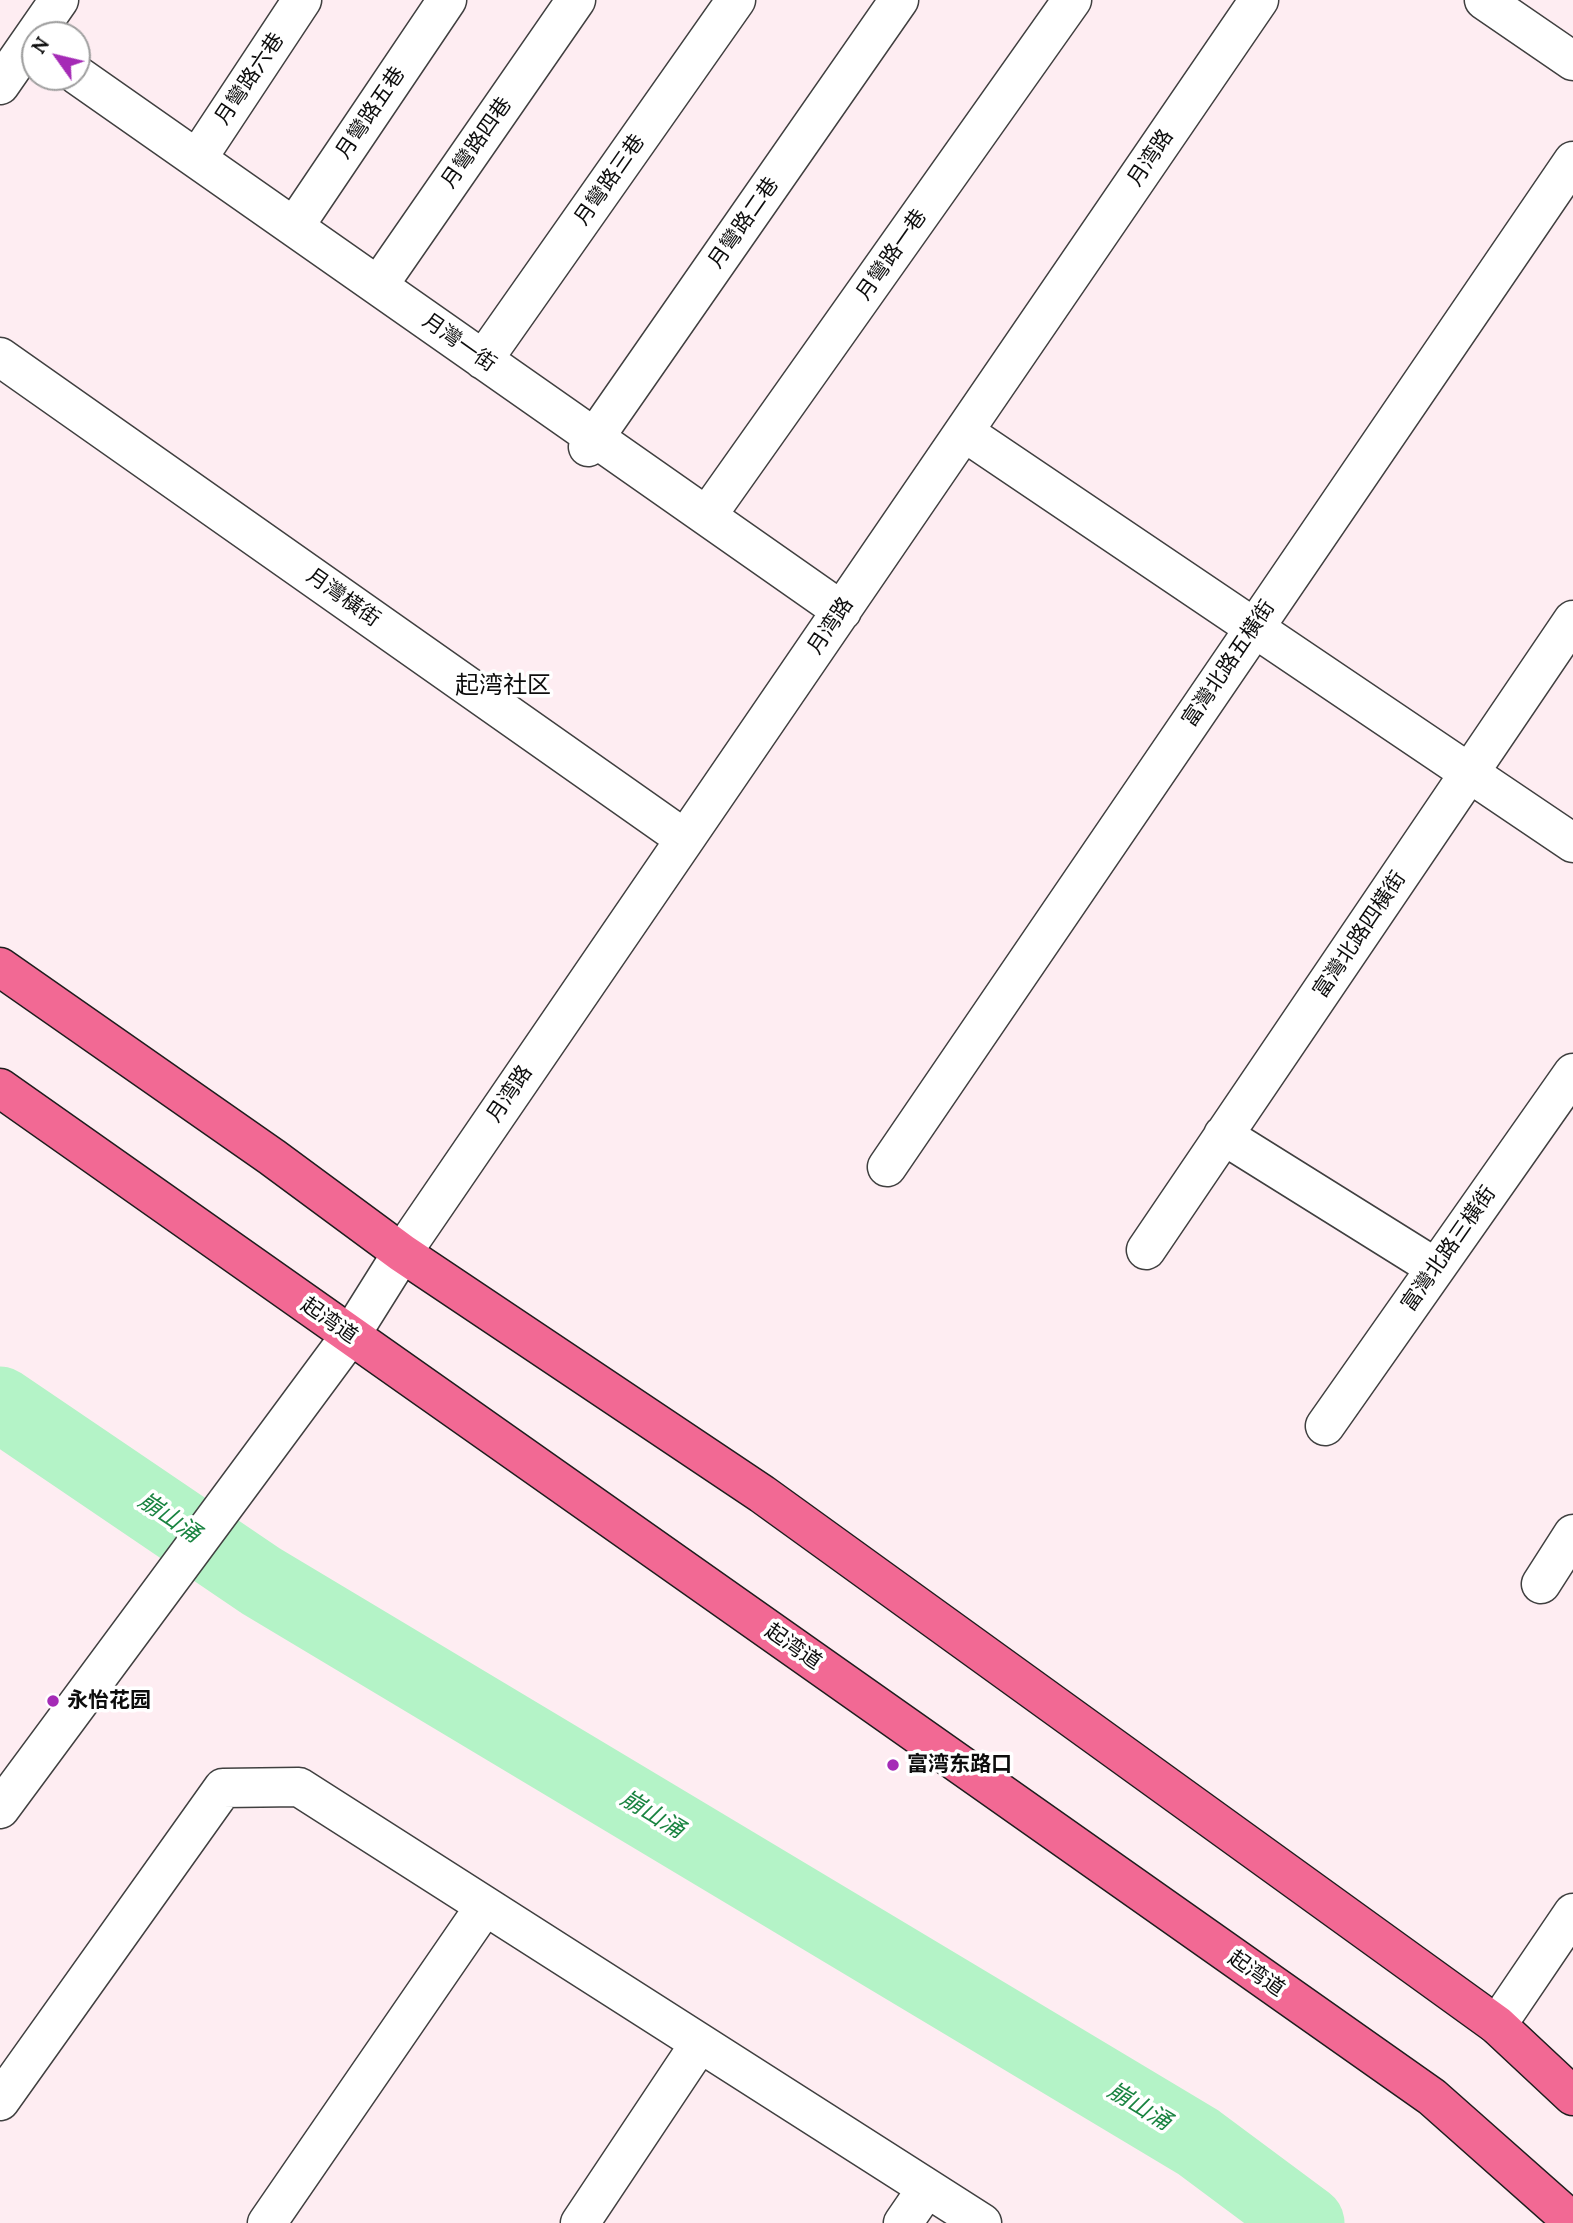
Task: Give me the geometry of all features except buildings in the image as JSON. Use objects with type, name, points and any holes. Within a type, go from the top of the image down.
[{"type":"main road","points":[[0,967],[272,1157],[402,1253],[762,1494],[1497,2025],[1573,2096]]},
{"type":"main road","name":"起湾道","points":[[0,1088],[1432,2097],[1573,2222]]},
{"type":"street","points":[[46,21],[59,0]]},
{"type":"street","name":"月彎路六巷","points":[[197,159],[302,0]]},
{"type":"street","name":"月彎路五巷","points":[[295,227],[447,0]]},
{"type":"street","name":"月彎路四巷","points":[[378,286],[576,0]]},
{"type":"street","name":"月彎路三巷","points":[[483,360],[736,0]]},
{"type":"street","name":"月彎路二巷","points":[[591,442],[899,0]]},
{"type":"street","name":"月彎路一巷","points":[[711,510],[1072,0]]},
{"type":"street","name":"月湾路","points":[[0,1809],[350,1336],[402,1253],[1259,0]]},
{"type":"street","points":[[1484,0],[1573,61]]},
{"type":"street","points":[[0,85],[21,58]]},
{"type":"street","name":"月灣一街","points":[[91,85],[483,360],[591,442],[842,611]]},
{"type":"street","name":"富灣北路五橫街","points":[[887,1167],[1573,162]]},
{"type":"street","name":"月灣橫街","points":[[0,357],[685,839]]},
{"type":"street","points":[[964,432],[1573,843]]},
{"type":"street","name":"富灣北路四橫街","points":[[1146,1250],[1573,620]]},
{"type":"street","name":"富灣北路三橫街","points":[[1325,1426],[1573,1073]]},
{"type":"street","points":[[1223,1135],[1436,1268]]},
{"type":"street","points":[[1541,1584],[1573,1534]]},
{"type":"street","points":[[0,2101],[223,1788],[299,1787],[982,2223]]},
{"type":"street","points":[[267,2223],[485,1906]]},
{"type":"street","points":[[1497,2025],[1573,1913]]},
{"type":"street","points":[[580,2223],[700,2043]]},
{"type":"street","points":[[903,2223],[927,2188]]},
{"type":"waterway","name":"崩山涌","points":[[0,1404],[261,1581],[1198,2142],[1307,2223]]},
{"type":"place","name":"永怡花园","points":[[53,1701]]},
{"type":"place","name":"富湾东路口","points":[[893,1765]]},
{"type":"district","name":"起湾社区","points":[[503,686]]}]
